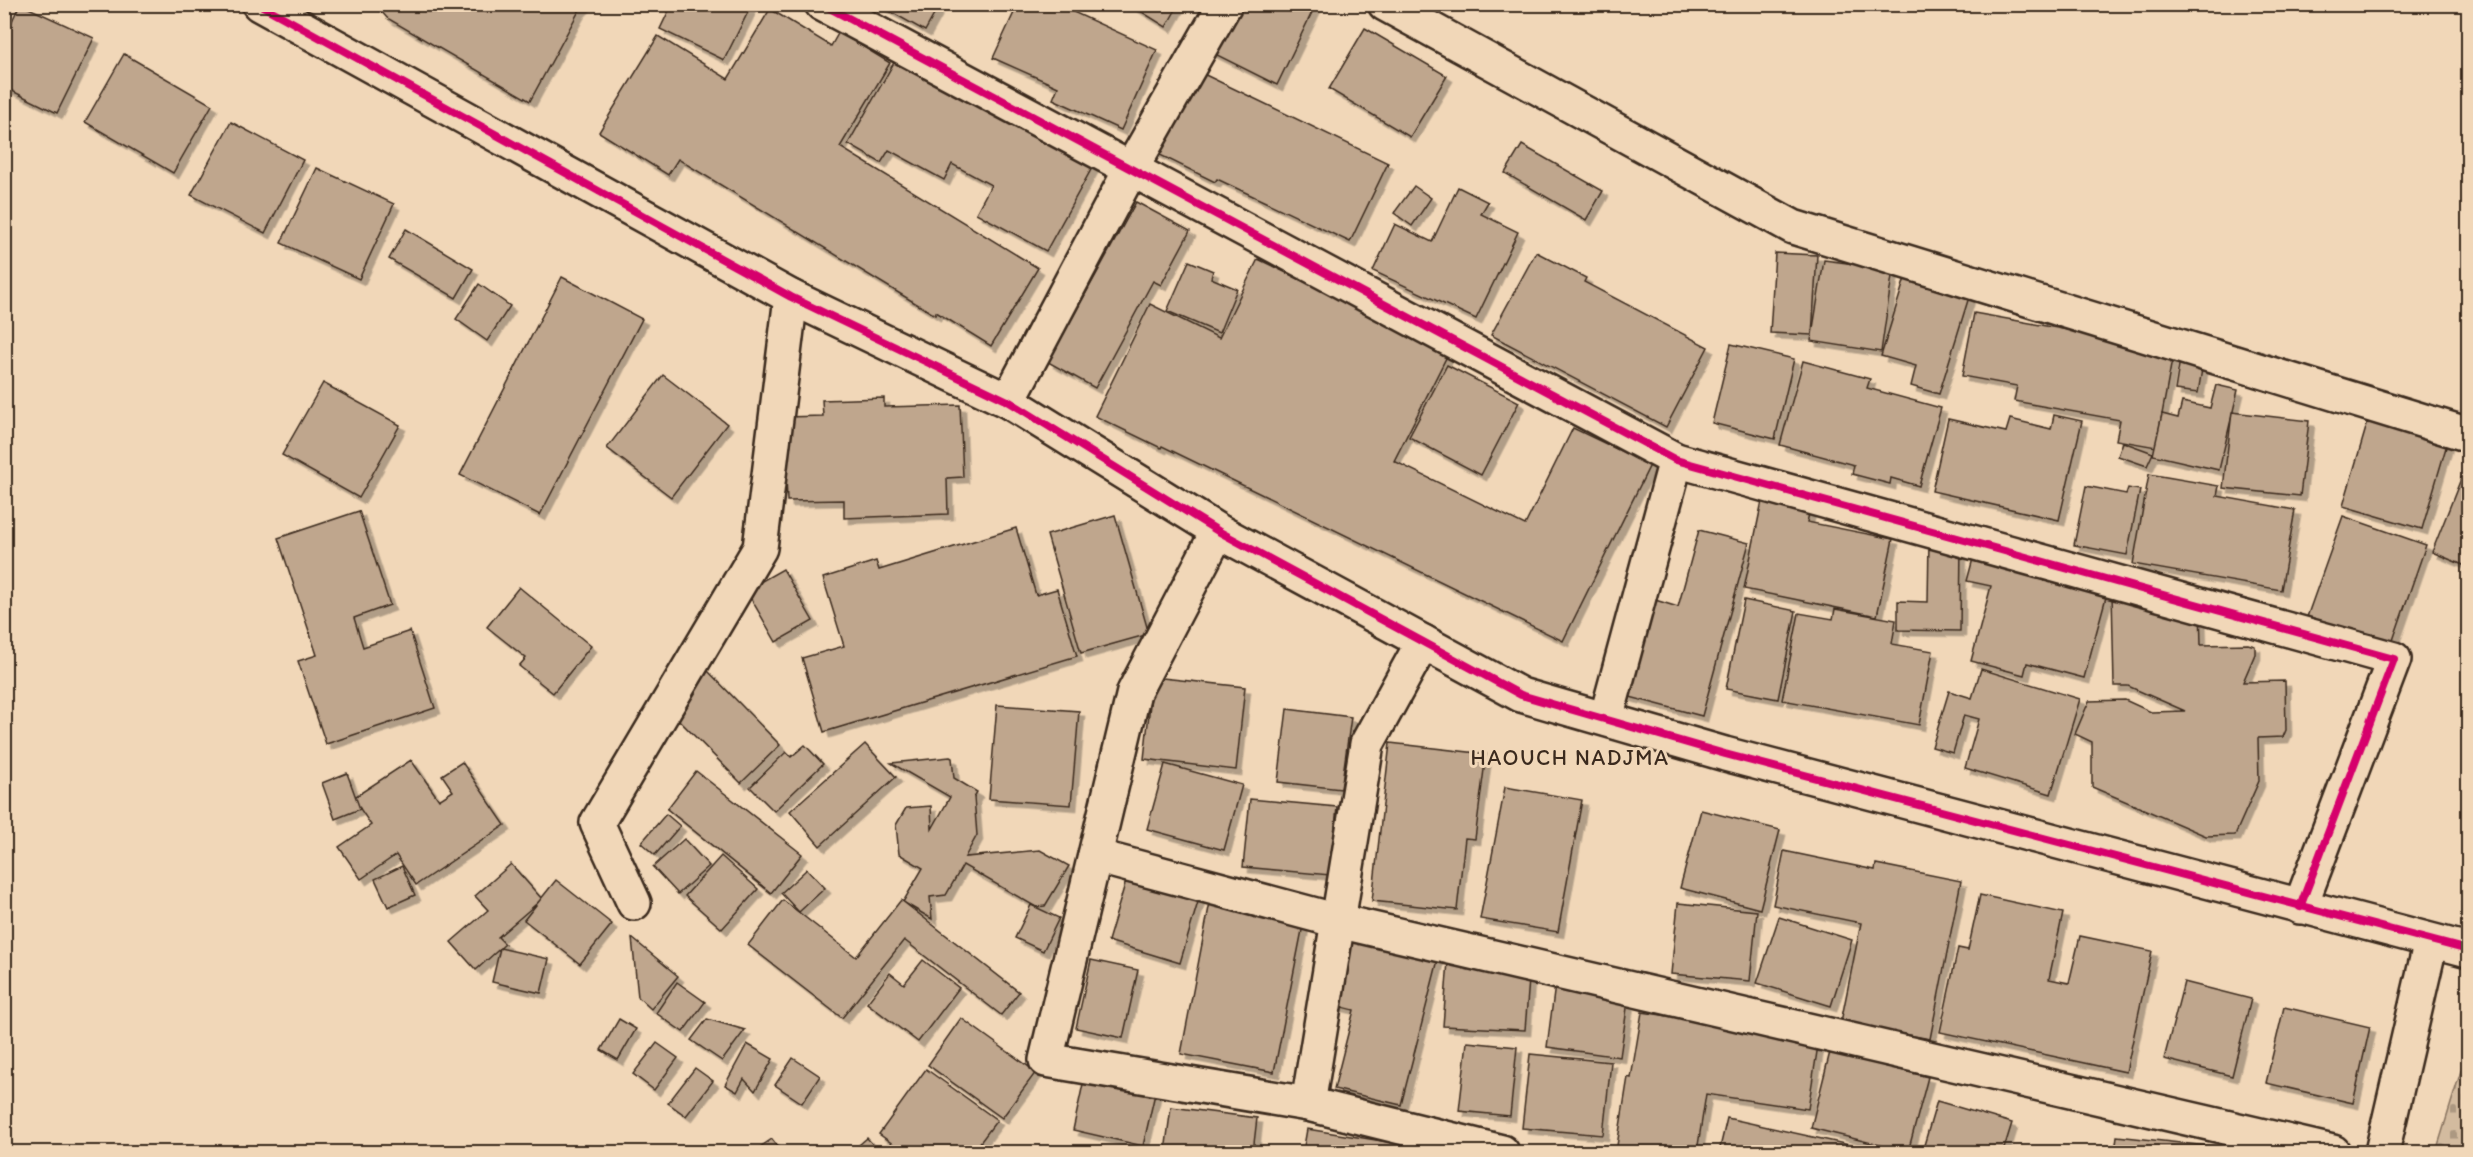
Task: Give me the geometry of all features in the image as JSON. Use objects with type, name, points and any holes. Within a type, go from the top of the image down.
[{"type":"street","points":[[259,4],[791,297],[1008,401],[1218,531],[1521,695],[1725,754],[2469,950]]},
{"type":"street","points":[[822,4],[1676,460],[2394,659],[2300,907]]},
{"type":"street","points":[[1008,401],[1131,169],[1225,4]]},
{"type":"street","points":[[1385,4],[1793,227],[2466,434]]},
{"type":"street","points":[[634,903],[597,823],[760,548],[791,297]]},
{"type":"street","points":[[1606,719],[1676,460]]},
{"type":"street","points":[[1218,531],[1134,692],[1046,1060],[1308,1104],[1503,1152]]},
{"type":"street","points":[[1308,1104],[1367,744],[1423,642]]},
{"type":"street","points":[[1095,856],[1338,921],[2333,1152]]},
{"type":"street","points":[[2382,1152],[2431,941]]},
{"type":"green space","points":[[2468,1048],[2468,1152],[2436,1152]]},
{"type":"building","points":[[20,4],[94,38],[57,113],[4,87],[4,38]]},
{"type":"building","points":[[375,4],[475,4],[486,11],[490,4],[586,4],[579,11],[530,101],[387,18]]},
{"type":"building","points":[[672,4],[752,4],[724,60],[660,29]]},
{"type":"building","points":[[877,4],[940,4],[925,31]]},
{"type":"building","points":[[1018,4],[1056,4],[1157,50],[1121,130],[1053,99],[1058,87],[993,58]]},
{"type":"building","points":[[1129,4],[1179,4],[1166,27]]},
{"type":"building","points":[[1232,4],[1316,4],[1277,85],[1209,51]]},
{"type":"building","points":[[770,9],[831,46],[839,32],[890,63],[840,147],[1038,268],[991,346],[936,312],[935,315],[678,159],[668,175],[599,132],[658,36],[728,79]]},
{"type":"building","points":[[1365,28],[1447,76],[1410,137],[1329,89]]},
{"type":"building","points":[[124,54],[212,105],[173,173],[85,122]]},
{"type":"building","points":[[896,59],[1093,166],[1046,251],[976,213],[991,185],[952,164],[944,180],[889,150],[881,163],[848,144]]},
{"type":"building","points":[[1193,69],[1388,163],[1350,242],[1217,179],[1215,182],[1154,152]]},
{"type":"building","points":[[231,122],[303,160],[265,233],[191,195]]},
{"type":"building","points":[[1522,145],[1603,191],[1586,220],[1505,173]]},
{"type":"building","points":[[317,168],[394,204],[359,279],[281,243]]},
{"type":"building","points":[[1414,186],[1431,198],[1412,226],[1394,213]]},
{"type":"building","points":[[1458,187],[1488,202],[1481,214],[1518,232],[1476,319],[1373,271],[1395,224],[1432,242]]},
{"type":"building","points":[[1136,202],[1190,231],[1161,285],[1153,281],[1095,388],[1048,362]]},
{"type":"building","points":[[406,229],[473,269],[456,298],[389,259]]},
{"type":"building","points":[[1536,252],[1586,278],[1584,282],[1708,347],[1666,427],[1491,335]]},
{"type":"building","points":[[1775,253],[1817,255],[1812,335],[1770,333]]},
{"type":"building","points":[[1258,259],[1449,352],[1394,461],[1525,525],[1573,428],[1650,465],[1563,641],[1162,446],[1161,448],[1095,416],[1150,304],[1219,338]]},
{"type":"building","points":[[1824,260],[1893,269],[1881,352],[1811,341]]},
{"type":"building","points":[[1189,261],[1213,271],[1211,278],[1237,289],[1219,333],[1167,311]]},
{"type":"building","points":[[562,277],[642,319],[540,515],[460,475]]},
{"type":"building","points":[[1905,278],[1969,297],[1939,394],[1911,386],[1916,366],[1881,356]]},
{"type":"building","points":[[479,284],[510,306],[487,341],[456,319]]},
{"type":"building","points":[[1974,313],[2174,349],[2156,447],[2116,440],[2120,420],[2014,401],[2017,386],[1962,376]]},
{"type":"building","points":[[1731,344],[1794,359],[1775,439],[1712,423]]},
{"type":"building","points":[[2180,359],[2203,363],[2198,393],[2175,390]]},
{"type":"building","points":[[1803,361],[1870,379],[1867,388],[1941,408],[1919,486],[1891,478],[1890,484],[1852,474],[1854,465],[1780,445]]},
{"type":"building","points":[[1447,365],[1519,402],[1481,475],[1409,437]]},
{"type":"building","points":[[663,375],[727,424],[671,497],[607,448]]},
{"type":"building","points":[[323,383],[400,425],[359,498],[282,455]]},
{"type":"building","points":[[2216,385],[2238,390],[2219,470],[2153,455],[2162,414],[2178,418],[2182,402],[2210,408]]},
{"type":"building","points":[[884,398],[884,407],[960,405],[963,477],[947,478],[948,514],[844,518],[844,500],[787,501],[784,417],[823,416],[822,400]]},
{"type":"building","points":[[2232,412],[2309,421],[2300,496],[2223,488]]},
{"type":"building","points":[[2054,415],[2082,421],[2059,520],[1932,491],[1948,419],[2006,432],[2010,419],[2051,429]]},
{"type":"building","points":[[2368,421],[2447,444],[2422,529],[2343,506]]},
{"type":"building","points":[[2123,442],[2153,453],[2147,466],[2118,456]]},
{"type":"building","points":[[2468,461],[2468,567],[2432,552]]},
{"type":"building","points":[[2149,474],[2219,486],[2217,496],[2295,510],[2281,590],[2133,564]]},
{"type":"building","points":[[2086,486],[2126,494],[2128,488],[2140,490],[2127,555],[2074,545]]},
{"type":"building","points":[[1763,496],[1811,506],[1807,522],[1893,539],[1877,616],[1744,589]]},
{"type":"building","points":[[359,511],[390,605],[354,618],[363,647],[410,631],[435,708],[326,744],[298,661],[317,655],[278,538]]},
{"type":"building","points":[[1115,515],[1149,634],[1081,653],[1047,535]]},
{"type":"building","points":[[2343,516],[2426,545],[2391,646],[2307,617]]},
{"type":"building","points":[[1016,528],[1036,595],[1057,589],[1077,656],[824,732],[802,658],[844,646],[823,578],[876,561],[879,570]]},
{"type":"building","points":[[1699,530],[1749,543],[1702,716],[1626,696],[1652,599],[1678,607]]},
{"type":"building","points":[[1929,541],[1961,542],[1960,631],[1898,630],[1898,601],[1928,602]]},
{"type":"building","points":[[1975,551],[2109,586],[2084,678],[2027,663],[2024,675],[1971,661],[1991,586],[1967,581]]},
{"type":"building","points":[[783,569],[813,621],[776,642],[746,590]]},
{"type":"building","points":[[519,587],[591,646],[553,693],[519,666],[526,658],[487,627]]},
{"type":"building","points":[[2112,593],[2200,607],[2201,645],[2248,644],[2255,646],[2255,654],[2243,682],[2285,681],[2286,730],[2283,737],[2258,738],[2259,781],[2235,835],[2206,836],[2092,787],[2092,742],[2075,734],[2089,701],[2125,700],[2151,712],[2185,711],[2128,686],[2114,686]]},
{"type":"building","points":[[1744,600],[1796,611],[1778,699],[1726,689]]},
{"type":"building","points":[[1835,609],[1896,620],[1892,644],[1933,651],[1919,725],[1782,700],[1799,613],[1833,619]]},
{"type":"building","points":[[1981,669],[2080,699],[2051,794],[1965,768],[1979,719],[1964,715],[1953,753],[1932,747],[1949,691],[1972,698]]},
{"type":"building","points":[[708,671],[780,745],[741,783],[668,709]]},
{"type":"building","points":[[1153,677],[1245,687],[1236,770],[1144,759]]},
{"type":"building","points":[[997,705],[1079,711],[1071,805],[989,799]]},
{"type":"building","points":[[1287,709],[1351,717],[1341,789],[1278,782]]},
{"type":"building","points":[[1390,743],[1486,754],[1475,839],[1465,838],[1457,910],[1372,901]]},
{"type":"building","points":[[865,744],[896,777],[820,846],[790,811]]},
{"type":"building","points":[[805,745],[823,764],[774,811],[750,787],[786,752],[791,757]]},
{"type":"building","points":[[950,757],[954,778],[977,792],[974,797],[977,835],[965,857],[1040,850],[1069,866],[1045,906],[1036,907],[963,865],[946,895],[930,897],[932,919],[903,902],[923,868],[899,854],[896,825],[906,808],[931,806],[932,829],[950,797],[891,763]]},
{"type":"building","points":[[411,760],[439,800],[453,791],[442,775],[462,762],[505,825],[416,885],[396,855],[361,879],[339,847],[371,825],[353,798]]},
{"type":"building","points":[[1165,764],[1242,785],[1224,850],[1147,829]]},
{"type":"building","points":[[696,771],[802,854],[771,893],[667,809]]},
{"type":"building","points":[[347,773],[360,809],[335,819],[322,783]]},
{"type":"building","points":[[1505,787],[1582,800],[1558,932],[1480,919]]},
{"type":"building","points":[[1250,799],[1337,807],[1330,875],[1243,867]]},
{"type":"building","points":[[1701,810],[1780,830],[1760,909],[1680,888]]},
{"type":"building","points":[[666,814],[680,826],[655,855],[641,843]]},
{"type":"building","points":[[684,839],[709,866],[678,894],[653,867]]},
{"type":"building","points":[[1784,851],[1875,870],[1876,864],[1961,881],[1930,1039],[1841,1022],[1861,923],[1773,905]]},
{"type":"building","points":[[721,856],[758,889],[722,929],[685,896]]},
{"type":"building","points":[[511,864],[542,899],[498,937],[505,944],[476,970],[451,942],[488,910],[475,896]]},
{"type":"building","points":[[1131,864],[1203,885],[1180,963],[1108,941]]},
{"type":"building","points":[[402,866],[415,895],[388,907],[375,879]]},
{"type":"building","points":[[807,869],[825,888],[799,912],[781,893]]},
{"type":"building","points":[[556,880],[612,924],[580,964],[524,920]]},
{"type":"building","points":[[1980,895],[2063,913],[2049,979],[2069,983],[2080,936],[2152,951],[2126,1072],[1940,1032],[1958,948],[1968,950]]},
{"type":"building","points":[[783,900],[856,957],[901,900],[1019,992],[1001,1015],[904,940],[842,1018],[748,945]]},
{"type":"building","points":[[1210,902],[1304,920],[1274,1072],[1181,1054]]},
{"type":"building","points":[[1678,903],[1757,911],[1750,981],[1671,974]]},
{"type":"building","points":[[1031,905],[1059,918],[1043,951],[1015,938]]},
{"type":"building","points":[[1779,917],[1852,940],[1831,1006],[1757,983]]},
{"type":"building","points":[[1352,935],[1439,956],[1401,1105],[1334,1089],[1354,1010],[1334,1005]]},
{"type":"building","points":[[632,938],[678,976],[651,1009],[638,997]]},
{"type":"building","points":[[500,948],[549,959],[541,993],[492,982]]},
{"type":"building","points":[[923,960],[959,988],[918,1042],[867,1003],[890,973],[904,984]]},
{"type":"building","points":[[1091,960],[1138,970],[1123,1038],[1076,1028]]},
{"type":"building","points":[[1448,961],[1530,967],[1525,1030],[1443,1026]]},
{"type":"building","points":[[1556,977],[1630,987],[1620,1057],[1547,1047]]},
{"type":"building","points":[[677,982],[705,1002],[683,1032],[656,1013]]},
{"type":"building","points":[[2184,982],[2251,999],[2232,1076],[2164,1059]]},
{"type":"building","points":[[2284,1007],[2370,1027],[2353,1103],[2266,1083]]},
{"type":"building","points":[[1642,1012],[1819,1039],[1808,1109],[1706,1094],[1697,1152],[1616,1152],[1628,1077],[1631,1078]]},
{"type":"building","points":[[961,1018],[1036,1072],[1002,1118],[928,1065]]},
{"type":"building","points":[[619,1019],[636,1029],[618,1060],[601,1050]]},
{"type":"building","points":[[707,1019],[745,1030],[722,1061],[691,1040]]},
{"type":"building","points":[[1467,1042],[1517,1047],[1510,1116],[1459,1111]]},
{"type":"building","points":[[657,1043],[678,1058],[654,1090],[633,1074]]},
{"type":"building","points":[[747,1044],[773,1059],[755,1091],[744,1079],[737,1092],[725,1085]]},
{"type":"building","points":[[1830,1052],[1928,1077],[1908,1152],[1811,1128]]},
{"type":"building","points":[[1530,1054],[1611,1062],[1603,1135],[1522,1128]]},
{"type":"building","points":[[793,1058],[820,1076],[802,1103],[775,1085]]},
{"type":"building","points":[[695,1068],[713,1081],[686,1116],[668,1103]]},
{"type":"building","points":[[926,1069],[997,1120],[973,1152],[904,1152],[879,1134]]},
{"type":"building","points":[[1086,1070],[1157,1085],[1143,1146],[1073,1130]]},
{"type":"building","points":[[1937,1101],[2012,1123],[2003,1152],[1922,1152]]},
{"type":"building","points":[[1171,1107],[1257,1118],[1253,1152],[1165,1152]]},
{"type":"building","points":[[1727,1118],[1881,1152],[1719,1152]]},
{"type":"building","points":[[1307,1129],[1451,1152],[1303,1152]]},
{"type":"building","points":[[2117,1136],[2262,1152],[2115,1152]]},
{"type":"building","points":[[867,1138],[880,1152],[851,1152]]},
{"type":"building","points":[[772,1139],[782,1152],[754,1151]]},
{"type":"cycle path","points":[[259,4],[791,297],[1008,401],[1218,531],[1521,695],[1725,754],[2468,950]]},
{"type":"cycle path","points":[[822,4],[1676,460],[2394,659],[2300,907]]},
{"type":"district","name":"HAOUCH NADJMA","points":[[1570,757]]}]
